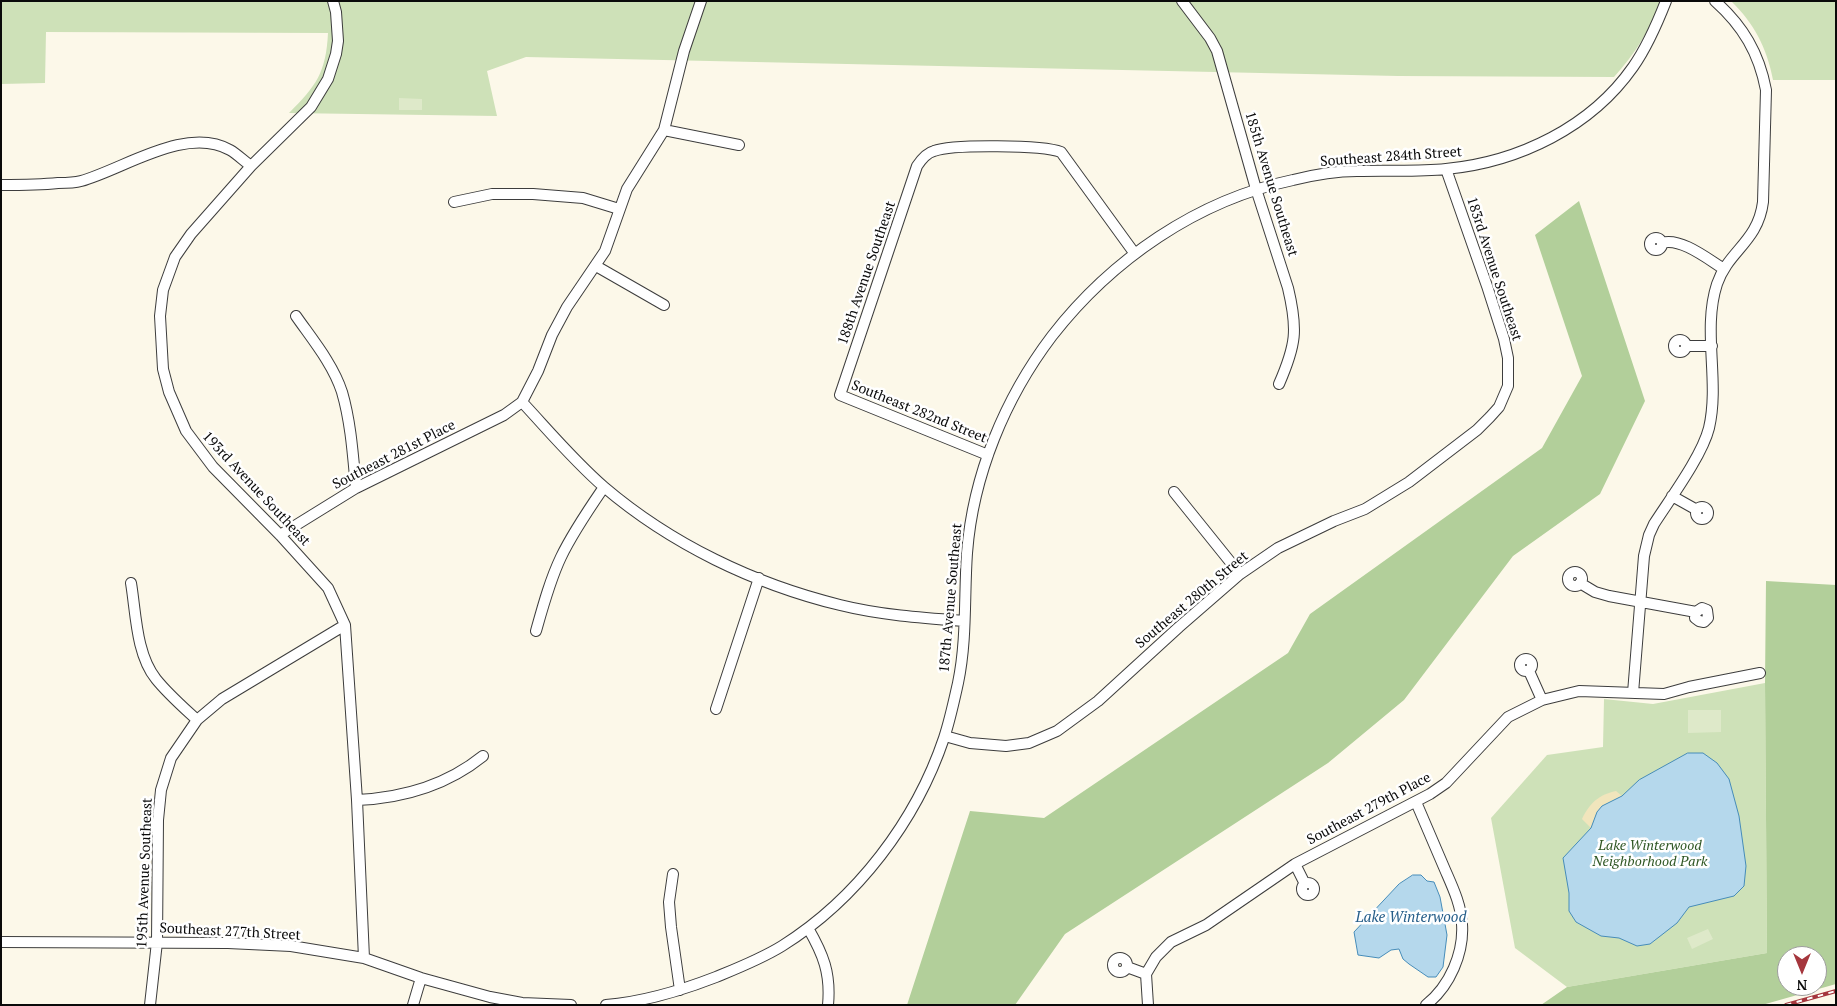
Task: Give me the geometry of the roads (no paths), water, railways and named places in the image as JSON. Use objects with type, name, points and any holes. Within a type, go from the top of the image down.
[{"type":"street","name":"193rd Avenue Southeast","points":[[333,1],[336,12],[338,41],[328,79],[312,106],[251,166],[191,234],[175,256],[161,300],[161,349],[163,369],[169,392],[186,430],[213,467],[280,535],[328,588],[345,625],[357,800],[364,958]]},
{"type":"street","points":[[701,1],[684,50],[664,130],[627,189],[605,251],[567,307],[552,335],[538,370],[522,402],[571,456],[604,487],[659,528],[720,562],[792,591],[840,605],[883,613],[964,621]]},
{"type":"street","name":"185th Avenue Southeast","points":[[1182,1],[1210,38],[1217,51],[1256,189],[1288,288],[1295,334],[1291,357],[1279,384]]},
{"type":"street","name":"Southeast 284th Street","points":[[1135,254],[1170,229],[1209,208],[1256,189],[1310,176],[1351,171],[1446,169],[1473,165],[1509,156],[1544,143],[1594,109],[1633,68],[1666,1]]},
{"type":"street","points":[[1633,693],[1644,556],[1649,535],[1701,448],[1709,427],[1711,415],[1712,319],[1718,282],[1724,269],[1752,234],[1762,215],[1766,90],[1758,58],[1745,35],[1715,1]]},
{"type":"street","points":[[664,130],[739,145]]},
{"type":"street","points":[[1,185],[78,182],[105,174],[163,148],[192,142],[211,144],[229,149],[251,166]]},
{"type":"street","name":"188th Avenue Southeast","points":[[840,395],[917,166],[932,151],[952,147],[1041,147],[1061,152],[1135,254]]},
{"type":"street","name":"183rd Avenue Southeast","points":[[1446,169],[1504,339],[1508,358],[1508,386],[1499,407]]},
{"type":"street","points":[[454,202],[492,194],[533,194],[584,198],[619,209]]},
{"type":"street","points":[[1662,243],[1667,241],[1681,244],[1724,269]]},
{"type":"street","name":"187th Avenue Southeast","points":[[680,990],[734,970],[780,947],[808,928],[840,900],[871,867],[899,828],[925,784],[945,736],[958,680],[962,652],[969,532],[988,455],[1000,423],[1024,377],[1054,334],[1100,282],[1135,254]]},
{"type":"street","points":[[596,266],[664,305]]},
{"type":"street","points":[[296,316],[328,363],[342,391],[351,438],[356,488]]},
{"type":"street","points":[[1686,346],[1712,346]]},
{"type":"street","name":"Southeast 282nd Street","points":[[840,395],[988,455]]},
{"type":"street","name":"Southeast 281st Place","points":[[280,535],[356,488],[504,415],[522,402]]},
{"type":"street","name":"Southeast 280th Street","points":[[945,736],[970,744],[1006,746],[1029,743],[1052,734],[1098,701],[1178,627],[1240,574],[1278,548],[1334,521],[1365,510],[1409,482],[1477,430],[1499,407]]},
{"type":"street","points":[[536,631],[561,557],[580,521],[604,487]]},
{"type":"street","points":[[1174,492],[1240,574]]},
{"type":"street","points":[[1672,496],[1697,510]]},
{"type":"street","points":[[716,709],[758,578]]},
{"type":"street","points":[[131,583],[140,642],[146,661],[155,678],[197,720],[222,699],[345,625]]},
{"type":"street","points":[[1580,583],[1595,592],[1696,612]]},
{"type":"street","points":[[1529,670],[1542,700]]},
{"type":"street","name":"Southeast 279th Place","points":[[1146,974],[1156,957],[1171,942],[1206,924],[1295,864],[1416,802],[1446,783],[1508,717],[1542,700],[1579,691],[1664,694],[1760,673]]},
{"type":"street","name":"195th Avenue Southeast","points":[[150,1005],[157,942],[158,820],[161,790],[171,758],[197,720]]},
{"type":"street","points":[[357,800],[394,796],[437,784],[468,768],[483,756]]},
{"type":"street","points":[[1416,802],[1456,895],[1462,923],[1460,951],[1456,966],[1442,988],[1428,1003]]},
{"type":"street","points":[[1295,864],[1305,884]]},
{"type":"street","points":[[606,1005],[628,1003],[680,990],[669,902],[673,874]]},
{"type":"street","points":[[808,928],[825,962],[829,978],[828,1005]]},
{"type":"street","name":"Southeast 277th Street","points":[[1,942],[157,942],[291,946],[364,958],[421,978],[490,997],[522,1003],[571,1005]]},
{"type":"street","points":[[1127,967],[1146,974],[1148,1005]]},
{"type":"street","points":[[413,1005],[421,978]]},
{"type":"water","points":[[1688,753],[1703,753],[1717,763],[1729,779],[1739,816],[1746,866],[1744,886],[1734,896],[1689,907],[1677,923],[1650,944],[1637,946],[1619,938],[1601,936],[1576,922],[1569,911],[1569,893],[1563,858],[1591,828],[1597,812],[1602,806],[1622,796],[1639,780]]},
{"type":"water","name":"Lake Winterwood","points":[[1413,875],[1421,875],[1427,881],[1434,882],[1440,897],[1447,935],[1443,967],[1436,977],[1428,977],[1409,964],[1403,959],[1399,949],[1391,950],[1379,958],[1358,955],[1354,932],[1399,884]]},
{"type":"railway","points":[[1786,1005],[1836,991]]},
{"type":"park label","name":"Lake Winterwood Neighborhood Park","points":[[1650,854]]}]
